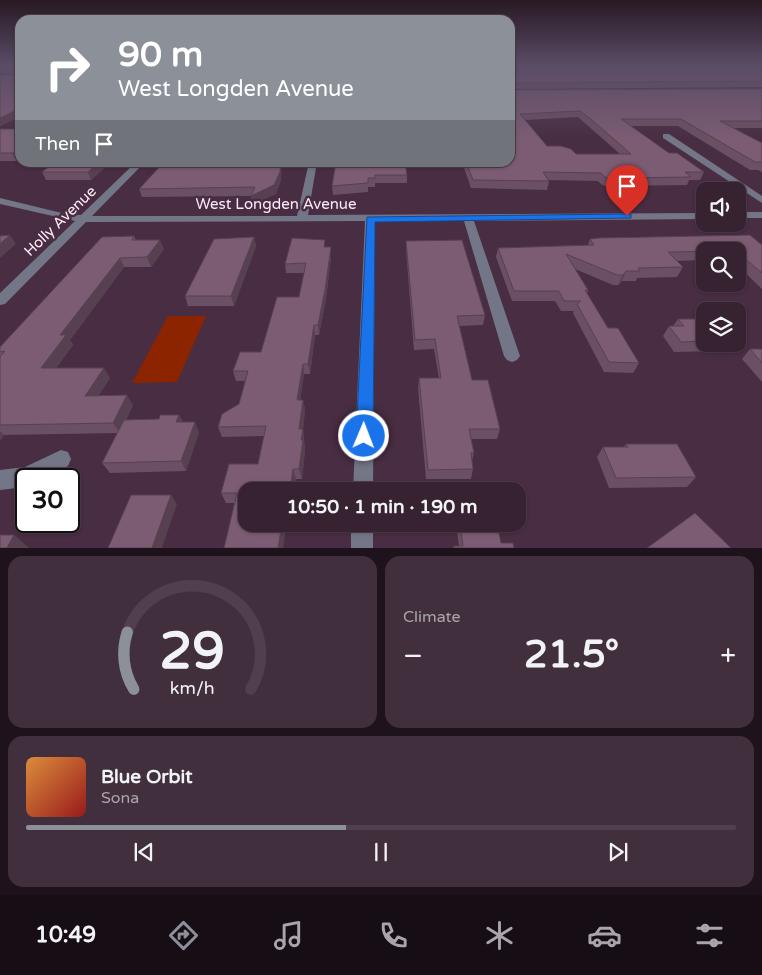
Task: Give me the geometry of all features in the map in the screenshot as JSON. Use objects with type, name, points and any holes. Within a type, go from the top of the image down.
[{"type":"street","points":[[666,136],[762,200]]},
{"type":"street","name":"Holly Avenue","points":[[0,301],[136,167]]},
{"type":"street","points":[[302,218],[312,167]]},
{"type":"street","name":"West Longden Avenue","points":[[0,201],[66,217],[130,220],[696,216]]},
{"type":"street","points":[[756,215],[762,224]]},
{"type":"street","points":[[468,218],[512,356]]},
{"type":"street","points":[[363,482],[370,219]]},
{"type":"street","points":[[0,480],[12,480],[30,476],[61,459]]},
{"type":"street","points":[[362,532],[362,548]]},
{"type":"shaded area","points":[[168,316],[206,316],[177,382],[132,383]]},
{"type":"building","points":[[0,90],[15,90],[15,110],[0,118]]},
{"type":"building","points":[[515,90],[762,90],[762,121],[720,121],[762,143],[762,162],[755,162],[681,119],[621,119],[669,153],[677,153],[704,172],[685,172],[691,177],[623,178],[618,176],[611,179],[601,173],[543,172],[549,181],[473,180],[468,167],[515,167]],"holes":[[[580,111],[631,154],[576,154],[571,149],[561,146],[547,146],[520,114]]]},
{"type":"building","points":[[0,129],[15,129],[15,152],[0,153]]},
{"type":"building","points":[[48,167],[94,167],[88,172],[42,172]]},
{"type":"building","points":[[159,167],[280,167],[274,185],[251,196],[255,187],[139,189]]},
{"type":"building","points":[[335,167],[406,167],[407,175],[375,175],[375,178],[368,178],[368,183],[332,186]]},
{"type":"building","points":[[10,235],[0,244],[0,236]]},
{"type":"building","points":[[750,235],[762,245],[762,273],[746,259],[746,242],[696,242],[696,252],[668,252],[683,267],[638,268],[640,271],[626,271],[623,275],[617,275],[566,254],[608,328],[618,328],[639,363],[609,362],[577,304],[581,301],[564,301],[559,291],[514,291],[498,248],[594,245],[590,239]]},
{"type":"building","points":[[134,236],[132,240],[160,240],[147,257],[120,258],[60,335],[66,335],[41,368],[104,368],[85,396],[127,395],[113,423],[0,425],[0,357],[5,351],[0,352],[0,347],[102,237]]},
{"type":"building","points":[[254,237],[231,296],[185,296],[214,239]]},
{"type":"building","points":[[292,238],[325,240],[324,247],[331,247],[318,325],[314,325],[308,364],[303,364],[297,400],[303,400],[299,429],[303,429],[301,440],[303,440],[299,469],[293,469],[291,482],[238,482],[238,532],[281,532],[278,548],[224,548],[237,493],[221,493],[229,464],[258,464],[266,426],[218,427],[222,414],[239,404],[248,371],[233,371],[240,352],[261,352],[277,297],[299,297],[306,263],[285,264]]},
{"type":"building","points":[[462,240],[485,315],[457,316],[472,380],[488,380],[500,429],[469,429],[474,453],[471,453],[473,469],[428,470],[419,378],[441,378],[435,339],[415,340],[406,241]]},
{"type":"building","points":[[678,319],[696,319],[696,341],[681,342],[669,326],[684,326]]},
{"type":"building","points":[[750,349],[762,349],[762,363]]},
{"type":"building","points":[[160,415],[179,415],[176,422],[195,422],[181,461],[102,463],[124,420],[159,419]]},
{"type":"building","points":[[626,444],[677,444],[696,477],[616,478],[603,447],[628,447]]},
{"type":"building","points":[[131,495],[171,495],[152,548],[108,548]]},
{"type":"building","points":[[695,513],[731,548],[647,548]]},
{"type":"building","points":[[461,532],[499,532],[501,543],[513,543],[514,548],[454,548],[454,546],[463,546]]},
{"type":"building","points":[[0,535],[14,535],[7,548],[0,548]]},
{"type":"route","points":[[364,436],[370,219],[627,216]]}]
